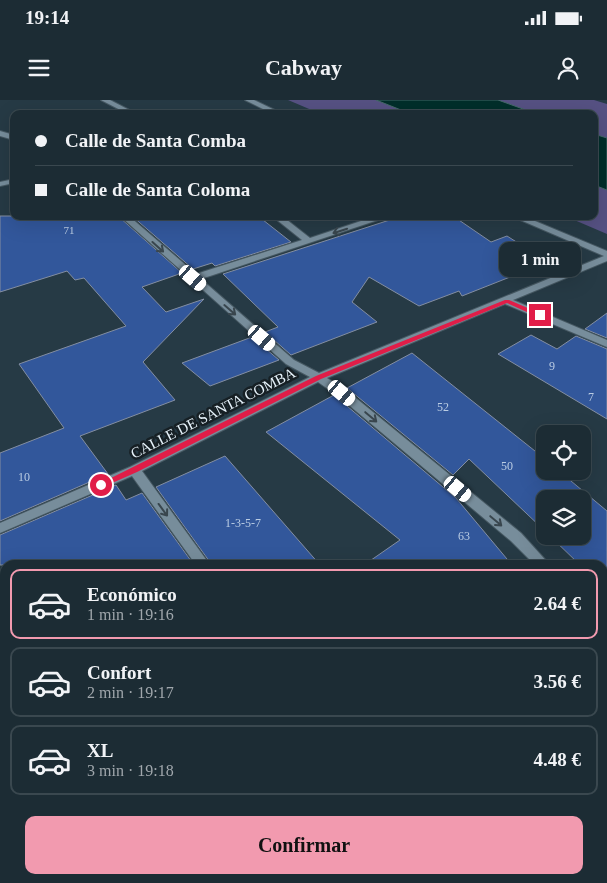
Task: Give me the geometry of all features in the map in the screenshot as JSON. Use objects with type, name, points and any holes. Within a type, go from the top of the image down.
[{"type":"street","points":[[104,100],[125,110]]},
{"type":"street","points":[[248,100],[269,110]]},
{"type":"street","points":[[128,220],[290,362],[319,377],[342,393],[516,537],[538,560]]},
{"type":"street","points":[[281,220],[309,241]]},
{"type":"street","points":[[193,278],[374,220]]},
{"type":"street","points":[[526,220],[607,254]]},
{"type":"street","name":"CALLE DE SANTA COMBA","points":[[0,528],[134,470],[319,377],[507,301],[607,258]]},
{"type":"street","points":[[507,301],[607,344]]},
{"type":"street","points":[[134,470],[199,560]]},
{"type":"shaded area","points":[[288,100],[594,100],[607,104],[607,234],[574,220],[598,220],[598,110],[312,110]]},
{"type":"shaded area","points":[[376,100],[498,100],[526,110],[401,110]]},
{"type":"shaded area","points":[[598,135],[607,138],[607,190],[598,187]]},
{"type":"building","points":[[0,216],[10,216],[10,220],[122,220],[182,273],[142,287],[166,312],[204,299],[143,362],[175,400],[80,436],[108,474],[0,521],[0,453],[64,428],[19,364],[126,326],[84,278],[75,280],[67,271],[0,292]]},
{"type":"building","points":[[137,220],[263,220],[291,242],[215,266],[212,263],[193,269]]},
{"type":"building","points":[[390,220],[459,220],[491,242],[507,236],[548,262],[462,296],[459,291],[419,306],[369,277],[352,302],[377,322],[291,355],[265,332],[278,327],[223,274]]},
{"type":"building","points":[[607,313],[607,338],[585,329]]},
{"type":"building","points":[[531,335],[557,349],[576,336],[607,349],[607,419],[498,354]]},
{"type":"building","points":[[252,337],[279,360],[210,386],[182,363]]},
{"type":"building","points":[[412,353],[536,452],[536,480],[570,480],[582,490],[536,490],[536,522],[469,459],[453,475],[347,388]]},
{"type":"building","points":[[334,395],[456,498],[508,560],[371,560],[400,540],[266,432]]},
{"type":"building","points":[[225,456],[316,560],[208,560],[156,487]]},
{"type":"building","points":[[116,485],[126,500],[142,493],[190,560],[0,560],[0,535]]},
{"type":"building","points":[[591,498],[607,511],[607,560],[575,560],[559,545],[591,545]]},
{"type":"route","points":[[101,485],[319,377],[507,301],[540,315]]}]
